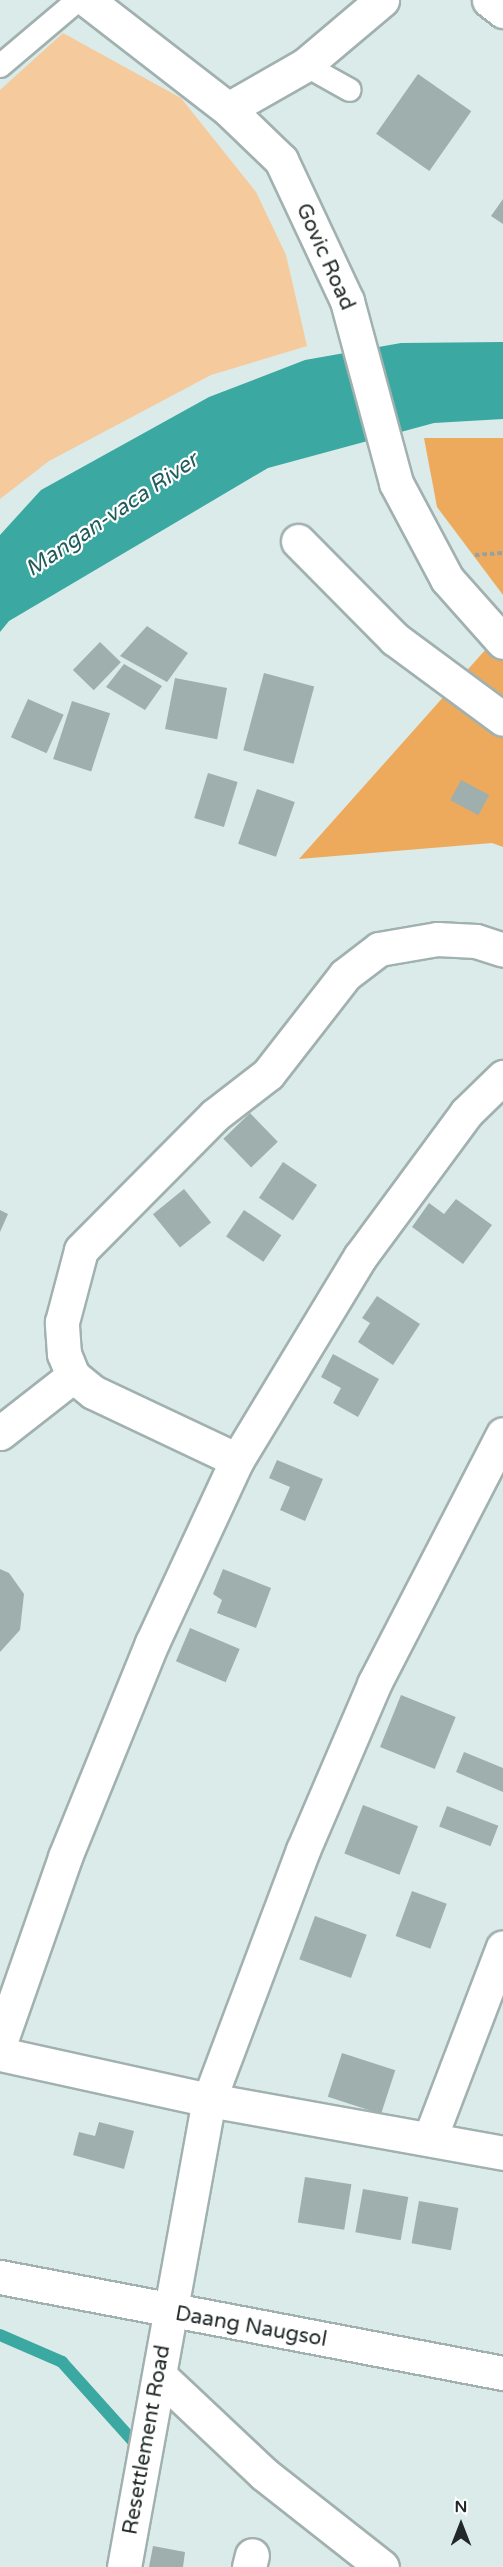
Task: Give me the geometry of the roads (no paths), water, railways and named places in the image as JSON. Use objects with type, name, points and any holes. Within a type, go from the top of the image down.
[{"type":"street","name":"Govic Road","points":[[87,0],[228,109],[281,160],[347,301],[396,483],[442,572],[503,642]]},
{"type":"street","points":[[228,109],[305,65],[382,0]]},
{"type":"street","points":[[489,0],[503,11]]},
{"type":"street","points":[[298,541],[395,639],[503,718]]},
{"type":"street","points":[[237,1460],[93,1392],[73,1376],[64,1354],[62,1322],[81,1250],[215,1115],[268,1074],[345,975],[379,949],[437,939],[476,940],[503,950]]},
{"type":"street","points":[[0,2043],[65,1857],[130,1696],[237,1460],[360,1257],[453,1130],[503,1077]]},
{"type":"street","points":[[0,1433],[73,1376]]},
{"type":"street","name":"Resettlement Road","points":[[124,2567],[209,2100],[303,1850],[374,1684],[503,1434]]},
{"type":"street","points":[[430,2138],[503,1947]]},
{"type":"street","points":[[0,2054],[209,2100],[430,2138],[503,2153]]},
{"type":"street","name":"Daang Naugsol","points":[[0,2277],[170,2313],[503,2373]]},
{"type":"street","points":[[160,2376],[264,2474],[382,2567]]},
{"type":"lane","points":[[0,66],[78,0]]},
{"type":"lane","points":[[305,65],[350,90]]},
{"type":"water","name":"Mangan-vaca River","points":[[503,342],[503,419],[434,423],[268,468],[9,621],[0,632],[0,535],[41,490],[209,397],[305,360],[401,343]]},
{"type":"waterway","points":[[0,2335],[62,2362],[140,2449]]}]
